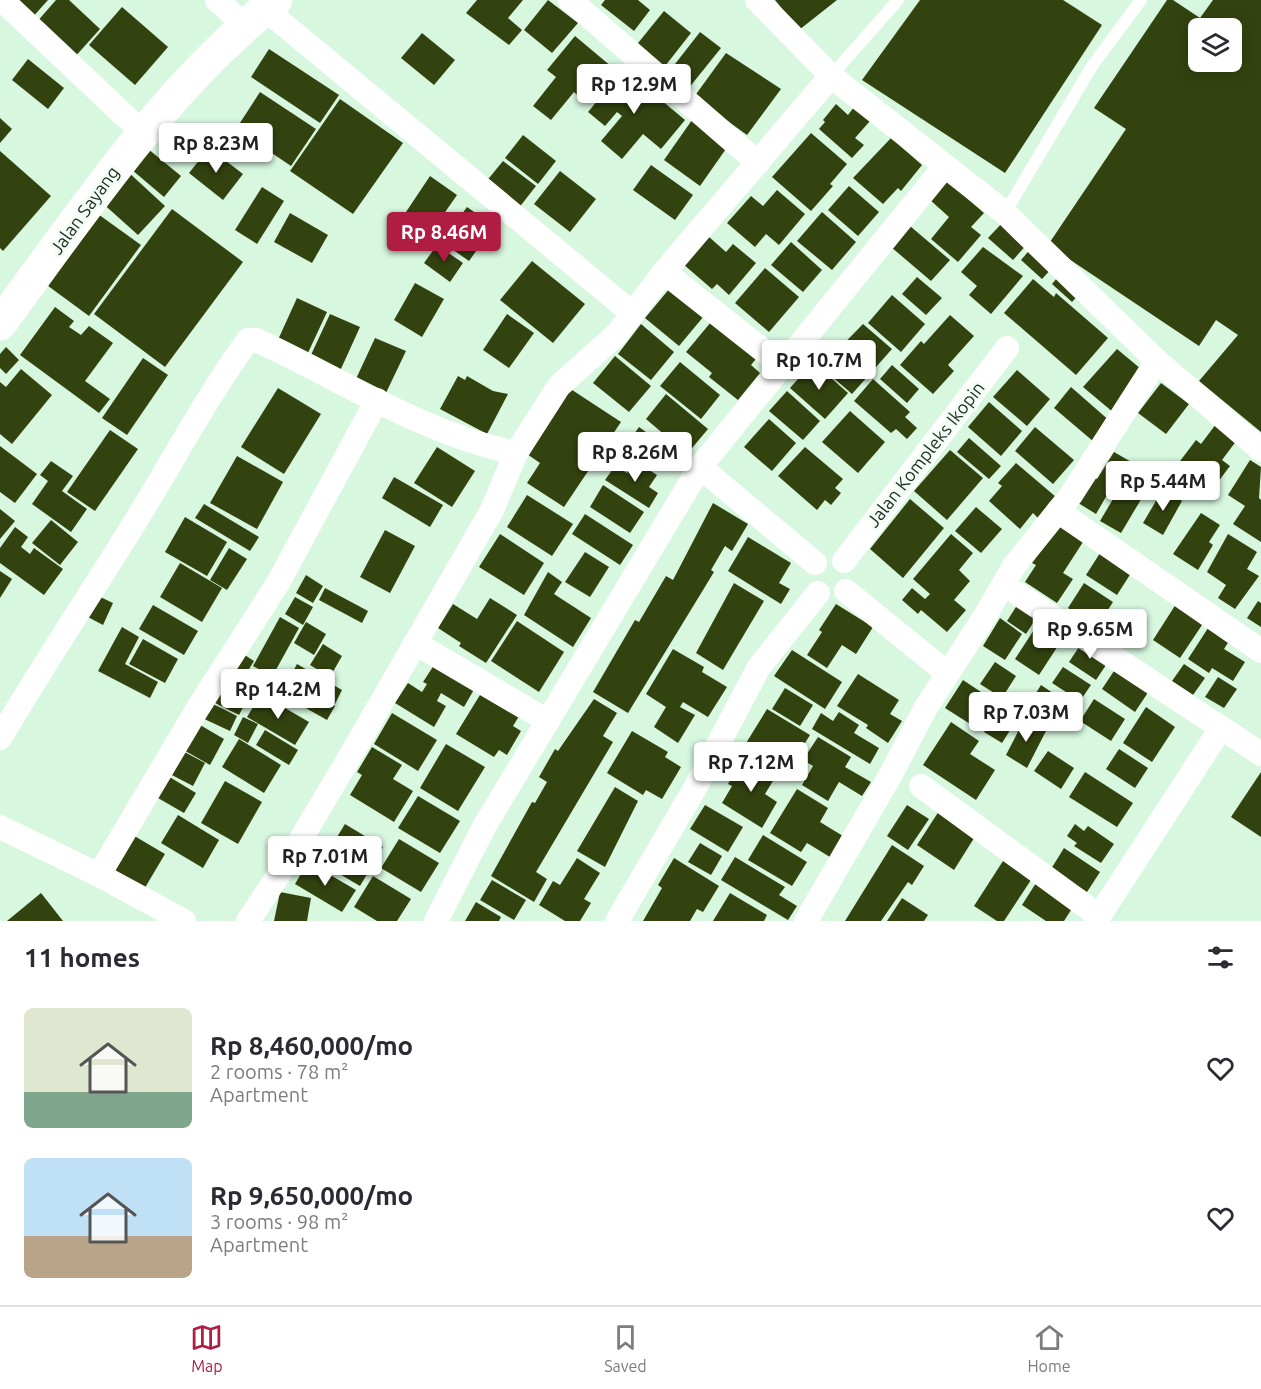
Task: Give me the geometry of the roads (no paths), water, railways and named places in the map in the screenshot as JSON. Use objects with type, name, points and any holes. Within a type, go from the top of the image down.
[{"type":"main road","name":"Jalan Sayang","points":[[0,324],[142,132],[216,53],[262,12]]},
{"type":"street","points":[[2,0],[142,132]]},
{"type":"street","points":[[217,0],[262,12],[632,313]]},
{"type":"street","points":[[570,0],[758,162]]},
{"type":"street","points":[[757,0],[831,76],[1005,213],[1156,361],[1261,450]]},
{"type":"street","points":[[248,921],[290,859],[492,510],[516,453],[559,386],[617,334],[664,272],[831,76]]},
{"type":"street","points":[[436,921],[484,827],[700,467],[944,166]]},
{"type":"street","points":[[664,272],[783,366]]},
{"type":"street","points":[[0,738],[43,665],[142,511],[200,412],[248,339],[256,340],[377,400],[477,445],[516,453]]},
{"type":"street","name":"Jalan Kompleks Ikopin","points":[[844,561],[1007,348]]},
{"type":"street","points":[[806,921],[947,673],[986,616],[1014,566],[1058,511],[1156,361]]},
{"type":"street","points":[[99,875],[198,708],[278,583],[377,400]]},
{"type":"street","points":[[700,467],[815,563]]},
{"type":"street","points":[[1058,511],[1261,651]]},
{"type":"street","points":[[829,557],[844,561],[850,570],[850,581],[846,591],[832,597],[818,593],[810,579],[815,563],[829,557]]},
{"type":"street","points":[[846,591],[947,673]]},
{"type":"street","points":[[617,921],[695,788],[759,667],[818,593]]},
{"type":"street","points":[[1018,594],[1261,754]]},
{"type":"street","points":[[415,643],[548,721]]},
{"type":"street","points":[[921,786],[1097,919],[1221,728]]},
{"type":"street","points":[[0,827],[99,875],[184,921]]},
{"type":"lane","points":[[831,76],[898,0]]},
{"type":"lane","points":[[1005,213],[1092,66],[1141,0]]}]
